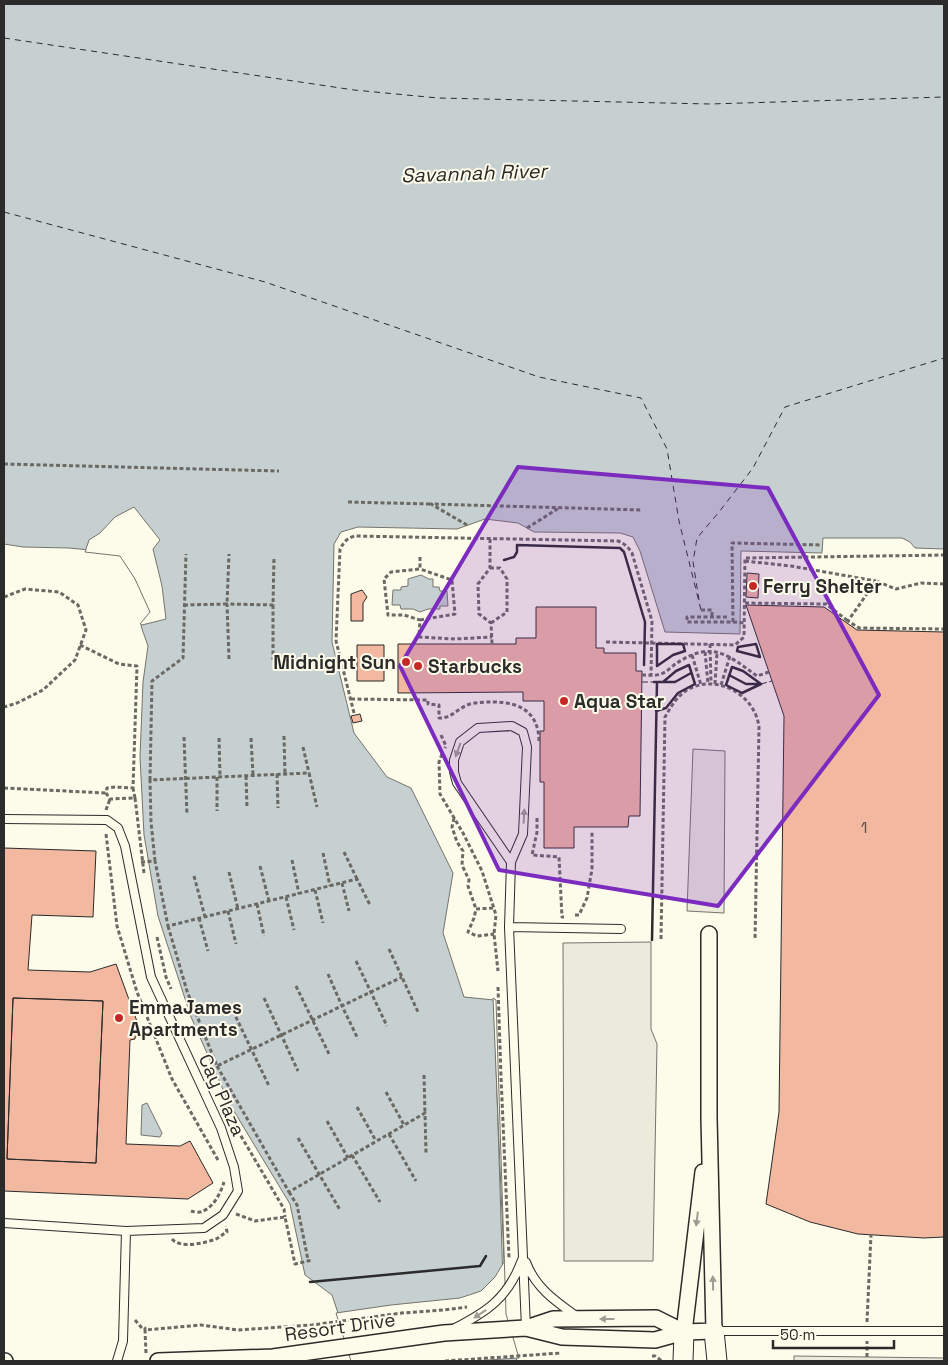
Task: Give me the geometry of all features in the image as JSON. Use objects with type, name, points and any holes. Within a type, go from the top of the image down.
[{"type":"street","points":[[710,934],[709,1118],[714,1331],[717,1361]]},
{"type":"street","points":[[683,1361],[684,1332],[709,1118]]},
{"type":"street","name":"Resort Drive","points":[[158,1361],[273,1357],[444,1333],[526,1328],[553,1319],[656,1318],[684,1332]]},
{"type":"street","name":"Resort Drive","points":[[526,1328],[562,1338],[655,1340],[684,1332],[714,1331]]},
{"type":"lane","points":[[511,862],[457,783],[454,772],[454,760],[460,742],[478,728],[512,726],[523,732],[528,747],[523,834],[511,862],[509,927],[526,1328]]},
{"type":"lane","name":"Cay Plaza","points":[[4,819],[107,820],[118,828],[125,846],[151,976],[221,1128],[234,1167],[238,1191],[229,1212],[204,1228],[126,1231],[4,1223]]},
{"type":"lane","points":[[509,927],[621,929]]},
{"type":"lane","points":[[117,1361],[123,1341],[126,1231]]},
{"type":"lane","points":[[523,1255],[530,1271],[541,1288],[554,1301],[580,1319]]},
{"type":"lane","points":[[444,1333],[485,1312],[500,1299],[517,1274],[523,1255]]},
{"type":"lane","points":[[714,1331],[944,1332]]},
{"type":"path","points":[[4,464],[279,471]]},
{"type":"path","points":[[348,502],[642,510]]},
{"type":"path","points":[[431,504],[467,525]]},
{"type":"path","points":[[527,528],[559,508]]},
{"type":"path","points":[[354,713],[336,641],[340,549],[344,542],[355,536],[618,541],[623,543],[629,547],[635,561],[652,621],[651,675]]},
{"type":"path","points":[[490,539],[490,568],[478,584],[479,614],[491,623],[492,644]]},
{"type":"path","points":[[733,622],[732,543],[822,545]]},
{"type":"path","points":[[186,554],[183,658],[152,682],[150,780],[151,822],[155,861],[168,926],[187,991],[217,1066],[297,1205],[310,1260],[295,1264],[284,1209],[227,1112]]},
{"type":"path","points":[[229,554],[227,604],[229,659]]},
{"type":"path","points":[[606,642],[735,645],[744,637],[745,558],[944,555]]},
{"type":"path","points":[[273,660],[274,557]]},
{"type":"path","points":[[420,557],[420,569]]},
{"type":"path","points":[[745,562],[791,566],[876,581],[896,589],[921,583],[944,584]]},
{"type":"path","points":[[490,568],[500,568],[507,579],[508,612],[491,623]]},
{"type":"path","points":[[420,569],[452,580],[455,614],[420,620],[404,615],[388,616],[384,579],[391,572],[420,569]]},
{"type":"path","points":[[848,621],[876,581]]},
{"type":"path","points":[[4,597],[25,589],[59,592],[78,605],[86,630],[75,660],[43,690],[17,703],[4,707]]},
{"type":"path","points":[[745,603],[826,604],[858,628],[944,629]]},
{"type":"path","points":[[184,605],[273,605]]},
{"type":"path","points":[[701,610],[712,610],[712,617]]},
{"type":"path","points":[[727,617],[687,617],[686,622],[744,623]]},
{"type":"path","points":[[420,620],[419,637],[455,639],[492,637]]},
{"type":"path","points":[[710,644],[711,684]]},
{"type":"path","points":[[80,645],[119,664],[137,666],[133,788],[145,882]]},
{"type":"path","points":[[642,675],[660,675],[692,655],[705,652],[717,652],[730,656],[757,676],[769,672]]},
{"type":"path","points":[[705,652],[711,684]]},
{"type":"path","points":[[711,684],[717,652]]},
{"type":"path","points":[[692,655],[701,684]]},
{"type":"path","points":[[721,685],[730,656]]},
{"type":"path","points":[[661,939],[665,717],[678,697],[701,684],[711,684],[721,685],[736,692],[747,700],[758,718],[755,940]]},
{"type":"path","points":[[441,735],[446,746],[439,762],[440,794],[482,871],[496,915],[494,934],[498,977]]},
{"type":"path","points":[[284,736],[285,774]]},
{"type":"path","points":[[184,737],[187,815]]},
{"type":"path","points":[[217,811],[219,738]]},
{"type":"path","points":[[251,738],[253,775]]},
{"type":"path","points":[[303,747],[317,807]]},
{"type":"path","points":[[150,780],[309,773]]},
{"type":"path","points":[[277,774],[278,808]]},
{"type":"path","points":[[246,776],[247,808]]},
{"type":"path","points":[[4,788],[106,793]]},
{"type":"path","points":[[106,793],[107,788],[133,788]]},
{"type":"path","points":[[106,793],[110,799],[134,798]]},
{"type":"path","points":[[454,818],[452,827],[457,842],[463,851],[462,864],[469,880],[468,886],[476,909],[468,932],[477,936],[494,934]]},
{"type":"path","points":[[344,852],[370,905]]},
{"type":"path","points":[[323,853],[330,886]]},
{"type":"path","points":[[292,860],[299,894]]},
{"type":"path","points":[[148,861],[155,861]]},
{"type":"path","points":[[260,866],[268,901]]},
{"type":"path","points":[[229,872],[238,909]]},
{"type":"path","points":[[194,876],[204,917]]},
{"type":"path","points":[[168,926],[357,879]]},
{"type":"path","points":[[342,883],[349,912]]},
{"type":"path","points":[[315,890],[323,923]]},
{"type":"path","points":[[286,897],[294,930]]},
{"type":"path","points":[[256,904],[264,936]]},
{"type":"path","points":[[476,909],[493,908]]},
{"type":"path","points":[[228,911],[236,944]]},
{"type":"path","points":[[199,918],[208,951]]},
{"type":"path","points":[[155,929],[166,976],[173,993]]},
{"type":"path","points":[[389,949],[418,1012]]},
{"type":"path","points":[[356,961],[387,1026]]},
{"type":"path","points":[[328,974],[358,1039]]},
{"type":"path","points":[[217,1066],[402,977]]},
{"type":"path","points":[[498,985],[510,1261]]},
{"type":"path","points":[[296,986],[330,1056]]},
{"type":"path","points":[[264,998],[298,1071]]},
{"type":"path","points":[[233,1011],[269,1086]]},
{"type":"path","points":[[424,1075],[426,1153]]},
{"type":"path","points":[[386,1092],[404,1125]]},
{"type":"path","points":[[357,1107],[376,1141]]},
{"type":"path","points":[[289,1192],[425,1114]]},
{"type":"path","points":[[327,1121],[348,1158]]},
{"type":"path","points":[[389,1134],[416,1181]]},
{"type":"path","points":[[298,1138],[340,1210]]},
{"type":"path","points":[[352,1155],[380,1202]]},
{"type":"path","points":[[212,1205],[255,1221],[285,1217]]},
{"type":"path","points":[[168,1235],[175,1243],[182,1244],[196,1244],[216,1239],[227,1232],[225,1220],[229,1212]]},
{"type":"path","points":[[867,1323],[871,1234]]},
{"type":"path","points":[[134,1320],[145,1330],[202,1325],[238,1330],[312,1325],[402,1312],[444,1310],[474,1305]]},
{"type":"path","points":[[145,1330],[147,1361]]},
{"type":"path","points":[[867,1340],[867,1358]]},
{"type":"path","points":[[445,1361],[569,1353]]},
{"type":"path","points":[[646,1356],[655,1356],[662,1361]]},
{"type":"highlighted area","points":[[518,467],[768,488],[879,695],[718,906],[499,870],[400,666]]},
{"type":"shaded area","points":[[693,749],[725,751],[724,913],[687,911]]},
{"type":"shaded area","points":[[651,942],[651,1029],[657,1044],[653,1261],[564,1261],[563,943]]},
{"type":"shaded area","points":[[794,1356],[944,1358],[944,1361],[794,1361]]},
{"type":"water","name":"Savannah River","points":[[4,4],[944,4],[944,549],[915,548],[910,542],[902,538],[823,538],[822,553],[741,551],[740,634],[665,632],[640,551],[633,537],[620,533],[534,532],[518,523],[485,519],[457,529],[358,527],[341,532],[334,544],[332,642],[354,733],[387,777],[411,788],[453,873],[443,933],[464,997],[494,1000],[504,1314],[517,1361],[354,1361],[332,1295],[305,1275],[290,1204],[229,1103],[191,1017],[158,916],[144,835],[140,757],[143,682],[148,646],[141,626],[153,612],[121,553],[69,548],[23,547],[4,544]]},
{"type":"water","points":[[421,575],[433,579],[433,587],[439,587],[440,591],[447,591],[448,606],[440,606],[440,609],[428,609],[420,612],[413,609],[401,609],[400,605],[392,605],[393,590],[401,590],[401,587],[408,586],[408,579]]},
{"type":"water","points":[[147,1103],[162,1133],[160,1137],[141,1135],[142,1105]]},
{"type":"pier","points":[[134,507],[160,540],[153,549],[162,586],[166,619],[142,625],[140,624],[150,612],[135,579],[120,556],[85,552],[89,540],[100,533],[115,517]]},
{"type":"pier","points":[[493,998],[496,1000],[506,1314],[519,1358],[473,1361],[351,1361],[336,1313],[460,1298],[481,1291],[495,1277],[504,1262]]},
{"type":"building","name":"Ferry Shelter","points":[[747,573],[759,574],[758,598],[746,597]]},
{"type":"building","points":[[362,590],[367,597],[363,603],[363,621],[351,621],[351,594]]},
{"type":"building","points":[[746,605],[824,607],[857,630],[944,632],[944,1237],[924,1238],[858,1234],[810,1222],[766,1204],[779,1112],[784,716]]},
{"type":"building","points":[[536,607],[596,607],[596,648],[604,648],[604,653],[636,653],[636,671],[642,671],[640,816],[629,816],[628,827],[574,827],[574,848],[544,848],[544,782],[540,782],[540,731],[544,731],[544,701],[523,701],[523,692],[398,693],[398,644],[516,644],[516,638],[536,638]]},
{"type":"building","points":[[357,645],[384,645],[384,681],[357,681]]},
{"type":"building","points":[[360,714],[362,721],[353,723],[351,716]]},
{"type":"building","name":"EmmaJames Apartments","points":[[4,848],[96,851],[93,917],[32,915],[28,970],[90,972],[116,964],[142,1035],[130,1040],[126,1144],[180,1146],[190,1141],[213,1183],[188,1199],[4,1191]],"holes":[[[13,998],[103,1001],[96,1163],[7,1159]]]},
{"type":"building","points":[[13,998],[103,1001],[96,1163],[7,1159]]},
{"type":"ferry route","points":[[4,38],[354,90],[438,98],[710,104],[944,97]]},
{"type":"ferry route","points":[[4,212],[265,282],[539,377],[641,398],[667,449],[679,521],[701,610]]},
{"type":"ferry route","points":[[699,600],[693,562],[697,538],[753,468],[785,407],[944,358]]},
{"type":"fence","points":[[761,684],[772,681]]},
{"type":"fence","points":[[642,682],[654,682]]},
{"type":"wall","points":[[504,560],[514,557],[517,552],[517,545],[620,548],[624,552],[645,622],[644,665]]},
{"type":"wall","points":[[657,644],[683,644],[685,651],[673,655],[657,666],[657,644]]},
{"type":"wall","points":[[756,644],[760,657],[737,651],[738,647],[756,644]]},
{"type":"wall","points":[[656,711],[666,708],[678,693],[695,684],[689,665],[676,671],[663,682],[657,682]]},
{"type":"wall","points":[[732,667],[743,671],[761,684],[742,693],[726,685],[732,667]]},
{"type":"wall","points":[[663,682],[675,682],[691,673]]},
{"type":"wall","points":[[729,675],[746,684],[759,684]]},
{"type":"wall","points":[[652,940],[657,682],[654,682]]},
{"type":"wall","points":[[310,1282],[480,1266],[486,1256]]},
{"type":"place","name":"Ferry Shelter","points":[[753,586]]},
{"type":"place","name":"Midnight Sun","points":[[406,662]]},
{"type":"place","name":"Starbucks","points":[[418,666]]},
{"type":"place","name":"Aqua Star","points":[[564,701]]},
{"type":"place","name":"EmmaJames Apartments","points":[[119,1018]]}]
